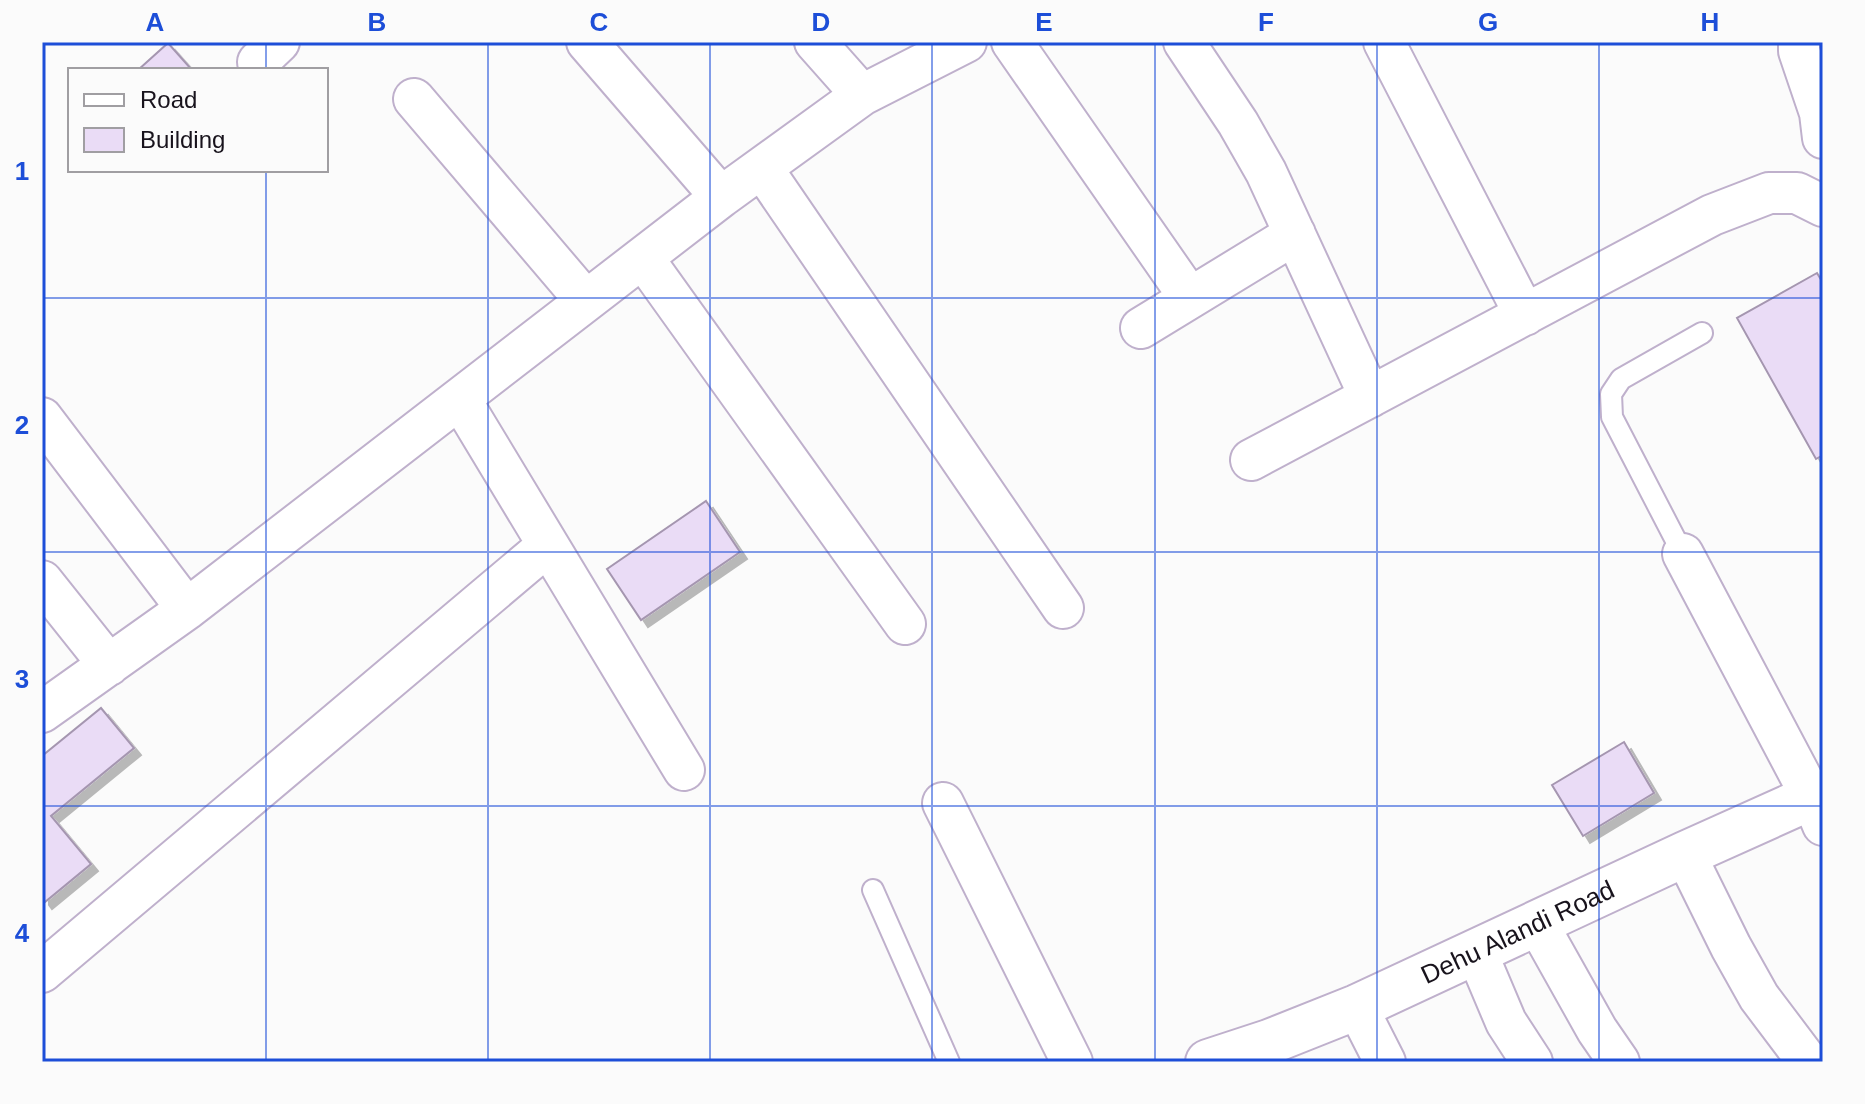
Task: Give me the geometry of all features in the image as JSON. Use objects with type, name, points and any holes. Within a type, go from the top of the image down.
[{"type":"main road","name":"Dehu Alandi Road","points":[[1208,1062],[1357,1007],[1685,854],[1819,804]]},
{"type":"street","points":[[587,42],[721,197]]},
{"type":"street","points":[[815,42],[862,95]]},
{"type":"street","points":[[42,712],[187,609],[721,197],[862,95],[966,42]]},
{"type":"street","points":[[1012,42],[1190,298]]},
{"type":"street","points":[[1184,42],[1266,172],[1370,397]]},
{"type":"street","points":[[1384,42],[1525,315]]},
{"type":"street","points":[[1251,460],[1712,215],[1769,193],[1810,200],[1809,177],[1823,138],[1820,113],[1799,51],[1799,42]]},
{"type":"street","points":[[414,99],[586,301]]},
{"type":"street","points":[[762,168],[1063,608]]},
{"type":"street","points":[[1141,328],[1295,234]]},
{"type":"street","points":[[643,258],[905,624]]},
{"type":"street","points":[[460,399],[684,770]]},
{"type":"street","points":[[42,418],[187,609]]},
{"type":"street","points":[[42,972],[547,546]]},
{"type":"street","points":[[1683,554],[1819,804]]},
{"type":"street","points":[[42,581],[109,665]]},
{"type":"street","points":[[943,803],[1072,1062]]},
{"type":"street","points":[[1685,854],[1759,997],[1808,1062]]},
{"type":"street","points":[[1537,923],[1597,1030],[1619,1062]]},
{"type":"street","points":[[1476,951],[1506,1022],[1532,1062]]},
{"type":"street","points":[[1357,1007],[1385,1062]]},
{"type":"lane","points":[[1683,554],[1612,417],[1611,394],[1621,379],[1702,333]]},
{"type":"lane","points":[[873,890],[949,1062]]},
{"type":"building","points":[[168,43],[190,68],[140,68]]},
{"type":"building","points":[[1817,273],[1823,283],[1823,455],[1816,459],[1737,318]]},
{"type":"building","points":[[706,501],[740,552],[641,620],[607,569]]},
{"type":"building","points":[[101,708],[134,748],[51,816],[91,864],[45,902],[42,898],[42,756]]},
{"type":"building","points":[[1624,742],[1654,793],[1583,836],[1552,785]]}]
